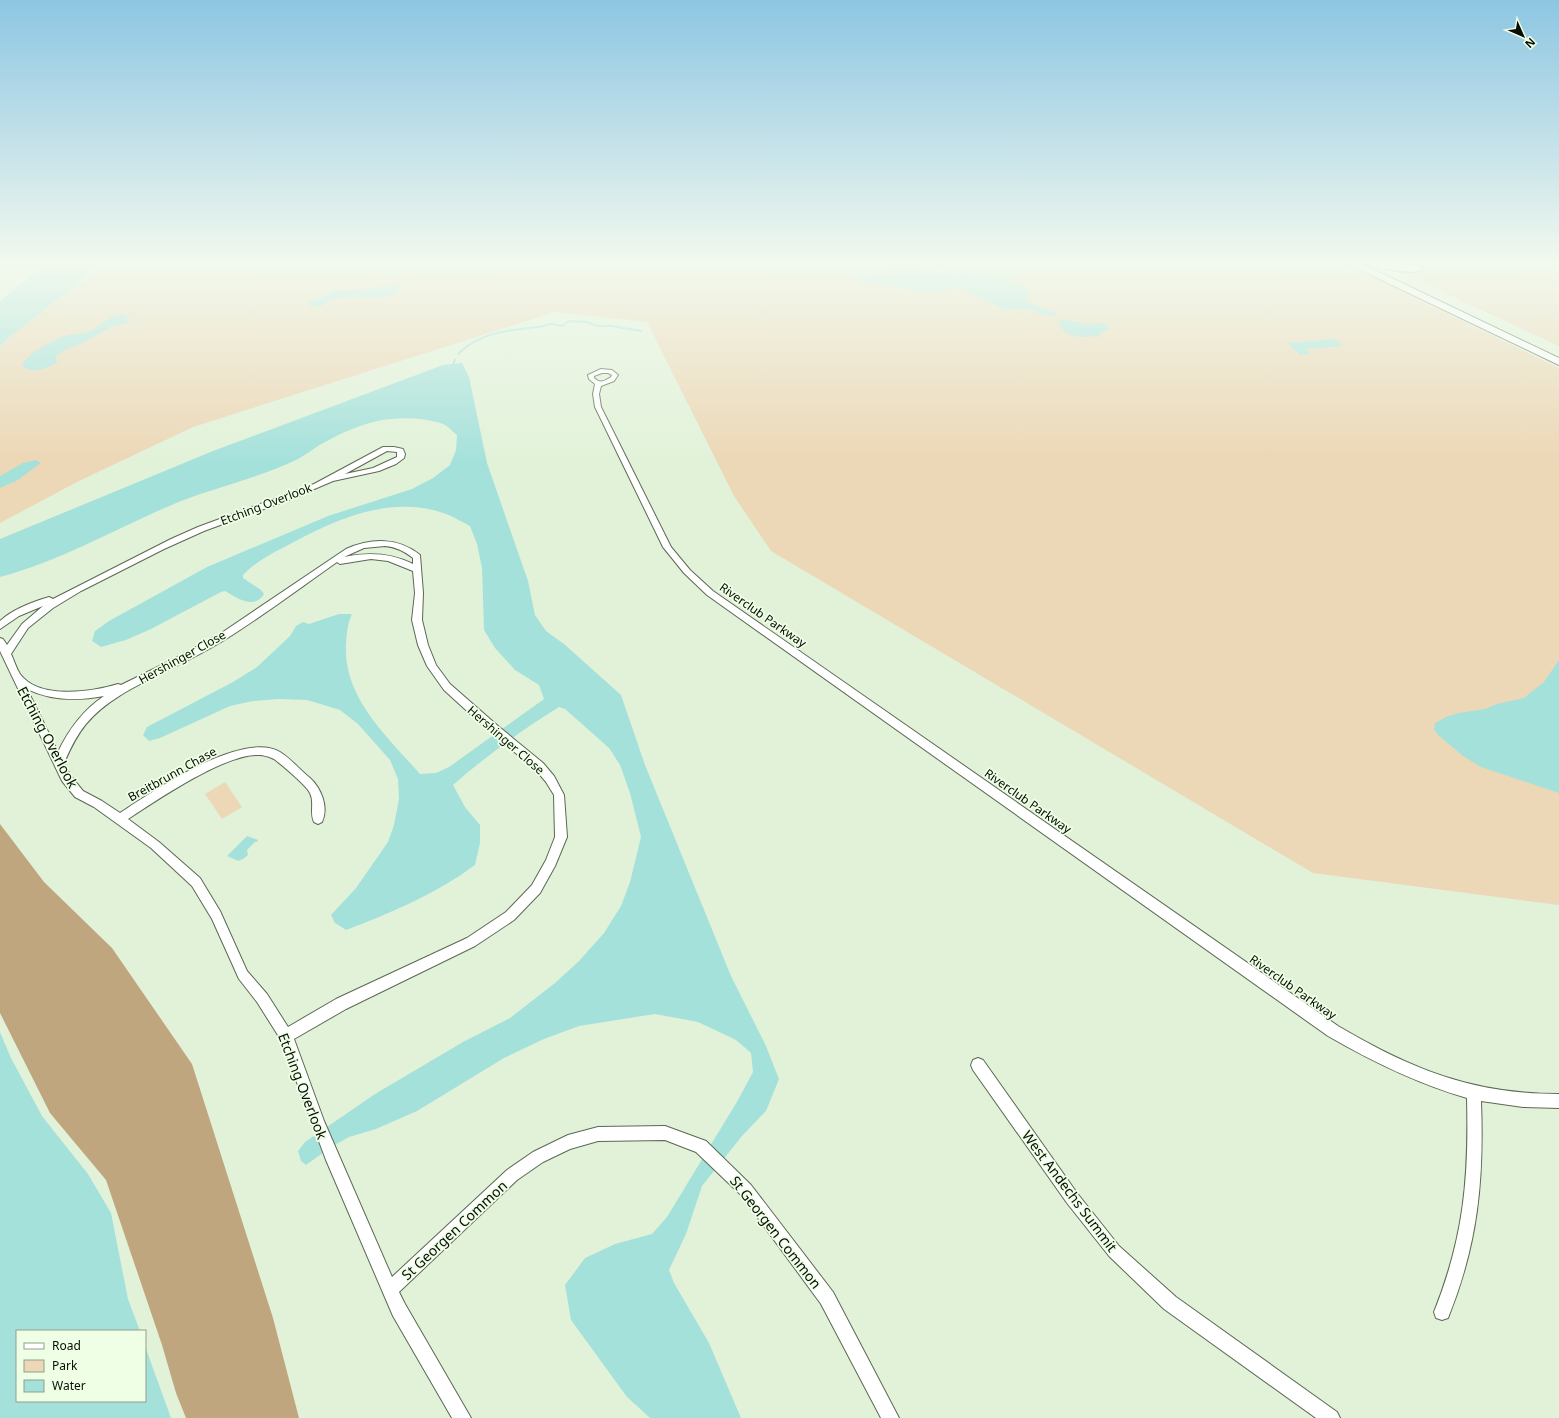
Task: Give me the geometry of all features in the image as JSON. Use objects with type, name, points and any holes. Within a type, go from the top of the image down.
[{"type":"highway","points":[[1488,328],[1559,362]]},
{"type":"highway","points":[[1512,328],[1559,350]]},
{"type":"street","name":"Riverclub Parkway","points":[[598,384],[596,394],[598,408],[667,547],[677,563],[690,577],[710,593],[1333,1031],[1365,1050],[1404,1070],[1438,1083],[1474,1093],[1522,1100],[1559,1101]]},
{"type":"street","name":"Etching Overlook","points":[[6,654],[13,640],[25,624],[51,604],[72,592],[183,537],[214,524],[301,493],[331,479],[386,449],[400,451],[401,454],[396,461],[374,469],[331,479]]},
{"type":"street","name":"Hershinger Close","points":[[59,764],[68,740],[81,721],[108,698],[193,654],[340,556],[363,546],[382,543],[396,544],[408,549],[417,557],[417,620],[423,645],[432,666],[447,687],[494,729],[539,766],[550,779],[559,796],[561,837],[551,862],[536,889],[510,916],[471,942],[341,1004],[286,1036]]},
{"type":"street","name":"Hershinger Close","points":[[324,568],[352,558],[378,555],[398,560],[417,569]]},
{"type":"street","name":"Etching Overlook","points":[[0,626],[6,620],[19,612],[72,592]]},
{"type":"street","name":"Etching Overlook","points":[[0,641],[66,778],[79,794],[98,804],[155,845],[196,882],[216,915],[243,974],[262,998],[286,1036],[333,1160],[399,1310],[462,1418]]},
{"type":"street","points":[[16,676],[22,683],[42,692],[73,695],[110,691],[146,677]]},
{"type":"street","name":"Breitbrunn Chase","points":[[120,819],[153,797],[212,764],[237,754],[259,751],[276,755],[312,787],[318,798],[318,819]]},
{"type":"street","name":"West Andechs Summit","points":[[978,1065],[1072,1198],[1114,1251],[1170,1303],[1331,1418]]},
{"type":"street","points":[[1442,1312],[1461,1257],[1472,1201],[1476,1145],[1474,1093]]},
{"type":"street","name":"St Georgen Common","points":[[390,1290],[512,1175],[538,1157],[568,1142],[598,1134],[665,1133],[701,1146],[732,1174],[746,1190],[827,1298],[890,1418]]},
{"type":"green space","points":[[21,328],[504,328],[193,427],[77,482],[0,523],[0,347]]},
{"type":"green space","points":[[650,328],[1477,328],[1559,368],[1559,905],[1313,873],[771,551],[734,496]]},
{"type":"green space","points":[[1521,328],[1559,328],[1559,346]]},
{"type":"green space","points":[[225,782],[242,807],[222,819],[205,794]]},
{"type":"shaded area","points":[[0,824],[44,882],[112,948],[192,1064],[273,1318],[299,1418],[186,1418],[176,1393],[162,1345],[106,1180],[50,1113],[0,1013]]},
{"type":"water","points":[[0,328],[21,328],[12,335],[0,346]]},
{"type":"water","points":[[95,328],[109,328],[78,345],[65,350],[56,356],[57,362],[53,365],[40,370],[30,370],[22,366],[29,356],[49,343],[68,335],[90,331]]},
{"type":"water","points":[[1110,328],[1101,333],[1100,336],[1088,337],[1071,335],[1062,329]]},
{"type":"water","points":[[1335,339],[1344,346],[1305,349],[1310,353],[1300,355],[1288,343]]},
{"type":"water","points":[[462,363],[469,377],[487,463],[528,581],[535,615],[546,631],[564,644],[621,695],[645,765],[731,976],[766,1046],[779,1079],[766,1111],[742,1136],[702,1186],[686,1234],[669,1270],[674,1283],[709,1343],[741,1418],[650,1418],[627,1397],[571,1320],[565,1285],[585,1258],[615,1244],[652,1234],[667,1217],[738,1100],[753,1072],[751,1053],[736,1040],[698,1022],[655,1014],[579,1026],[544,1039],[504,1058],[417,1111],[376,1129],[349,1137],[331,1147],[306,1165],[301,1161],[298,1151],[305,1142],[375,1094],[463,1042],[510,1018],[555,983],[579,961],[604,933],[621,906],[630,882],[641,837],[630,793],[620,765],[609,748],[565,709],[559,707],[531,725],[478,764],[453,785],[465,807],[480,825],[480,843],[475,865],[429,894],[380,917],[346,930],[335,923],[331,915],[356,888],[388,842],[394,825],[399,799],[398,779],[390,760],[358,724],[340,710],[307,700],[279,699],[253,701],[230,706],[160,738],[149,741],[143,735],[147,727],[233,682],[257,667],[290,636],[296,626],[303,622],[309,624],[339,614],[352,614],[347,633],[347,664],[359,699],[381,730],[420,774],[436,773],[449,767],[544,699],[539,685],[515,670],[495,648],[484,630],[482,568],[477,544],[470,526],[446,514],[426,509],[407,507],[387,508],[349,517],[330,524],[281,549],[261,560],[243,575],[243,578],[261,590],[264,594],[260,599],[250,602],[235,597],[225,591],[221,592],[151,629],[126,640],[101,647],[92,641],[95,631],[109,621],[207,567],[328,516],[412,489],[433,478],[450,465],[456,450],[457,435],[445,425],[427,420],[402,418],[369,423],[339,435],[298,459],[284,465],[181,501],[69,552],[24,570],[0,577],[0,539],[213,451],[443,365]]},
{"type":"water","points":[[36,460],[41,463],[18,480],[0,488],[0,476],[23,463]]},
{"type":"water","points":[[1559,660],[1559,793],[1481,767],[1463,756],[1437,734],[1434,729],[1435,723],[1446,717],[1459,713],[1485,709],[1497,704],[1524,698],[1544,682]]},
{"type":"water","points":[[247,836],[258,840],[247,850],[248,855],[238,861],[227,856]]},
{"type":"water","points":[[0,1032],[11,1058],[42,1116],[88,1174],[111,1213],[128,1299],[140,1330],[16,1330],[16,1402],[146,1402],[146,1349],[171,1418],[0,1418]]},
{"type":"waterway","points":[[458,354],[476,341],[495,333],[526,328]]},
{"type":"waterway","points":[[625,328],[641,331]]},
{"type":"waterway","points":[[453,364],[455,360]]}]
